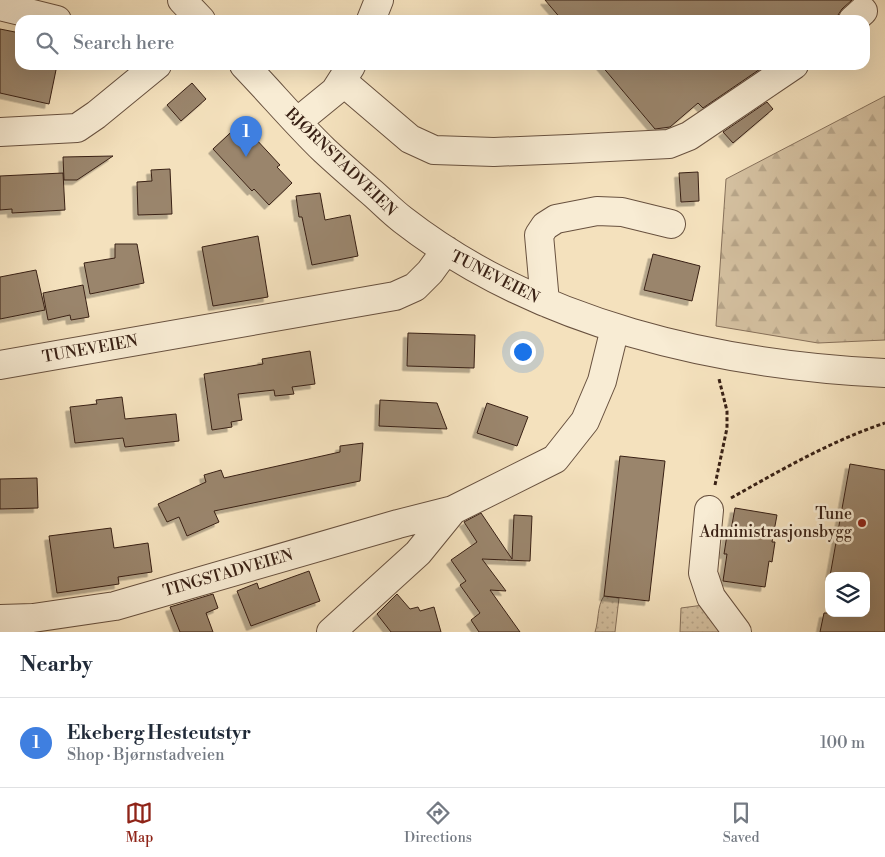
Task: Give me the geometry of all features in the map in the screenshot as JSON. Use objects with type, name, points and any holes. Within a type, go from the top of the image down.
[{"type":"street","points":[[182,0],[196,15]]},
{"type":"street","points":[[373,15],[379,0]]},
{"type":"street","points":[[0,6],[37,15]]},
{"type":"street","points":[[0,132],[77,128],[96,115],[151,70]]},
{"type":"street","name":"BJØRNSTADVEIEN","points":[[249,70],[324,150],[403,220],[446,250]]},
{"type":"street","points":[[297,122],[335,91],[347,73],[410,139],[434,150],[494,152],[669,144],[689,136],[787,70]]},
{"type":"street","points":[[545,302],[539,235],[545,226],[556,219],[597,211],[622,212],[672,224]]},
{"type":"street","name":"TUNEVEIEN","points":[[0,365],[395,296],[415,287],[430,272],[446,250],[483,272],[545,302],[615,328],[678,345],[761,362],[833,370],[885,373]]},
{"type":"street","points":[[331,632],[418,553],[453,510],[555,459],[585,421],[602,381],[615,328]]},
{"type":"street","name":"TINGSTADVEIEN","points":[[0,619],[33,618],[115,606],[398,524],[453,510]]},
{"type":"street","points":[[709,510],[703,573],[711,597],[736,632]]},
{"type":"path","points":[[709,510],[727,428],[727,411],[713,352]]},
{"type":"path","points":[[709,510],[780,470],[854,433],[885,423]]},
{"type":"green space","points":[[885,96],[885,340],[818,343],[716,326],[726,179]]},
{"type":"green space","points":[[604,596],[619,598],[615,632],[595,632],[600,604]]},
{"type":"green space","points":[[711,604],[730,632],[680,632],[681,608]]},
{"type":"building","points":[[545,0],[852,0],[838,15],[558,15]]},
{"type":"building","points":[[0,29],[15,32],[15,70],[56,70],[49,104],[0,93]]},
{"type":"building","points":[[605,70],[759,70],[703,108],[698,103],[670,127],[655,129]]},
{"type":"building","points":[[192,83],[206,99],[181,121],[167,105]]},
{"type":"building","points":[[767,102],[773,109],[733,143],[723,132]]},
{"type":"building","points":[[241,123],[280,165],[277,167],[292,183],[269,205],[254,189],[252,191],[213,149]]},
{"type":"building","points":[[113,156],[77,180],[64,180],[63,157]]},
{"type":"building","points":[[170,169],[172,214],[138,215],[137,182],[152,181],[151,170]]},
{"type":"building","points":[[698,172],[699,201],[681,202],[679,173]]},
{"type":"building","points":[[63,173],[65,210],[12,213],[12,209],[0,210],[0,176]]},
{"type":"building","points":[[320,193],[325,220],[350,215],[358,256],[312,265],[302,217],[299,217],[296,196]]},
{"type":"building","points":[[258,236],[268,297],[213,306],[202,247]]},
{"type":"building","points":[[115,244],[137,244],[144,283],[90,294],[84,263],[115,258]]},
{"type":"building","points":[[653,254],[700,266],[692,301],[644,290]]},
{"type":"building","points":[[36,270],[45,310],[0,319],[0,277]]},
{"type":"building","points":[[83,285],[89,317],[71,320],[70,315],[48,320],[43,293]]},
{"type":"building","points":[[408,333],[475,335],[474,368],[407,366]]},
{"type":"building","points":[[310,351],[315,384],[292,387],[294,394],[275,396],[274,390],[238,394],[242,420],[231,422],[232,427],[212,430],[204,374],[263,364],[262,359]]},
{"type":"building","points":[[122,397],[125,419],[176,414],[179,441],[125,447],[123,438],[75,443],[70,407],[97,404],[96,400]]},
{"type":"building","points":[[380,400],[437,403],[447,429],[379,426]]},
{"type":"building","points":[[487,403],[528,417],[517,446],[477,433]]},
{"type":"building","points":[[363,443],[360,481],[214,511],[219,522],[187,536],[179,517],[167,522],[158,504],[206,482],[204,475],[221,470],[224,478],[340,452],[340,446]]},
{"type":"building","points":[[620,456],[665,461],[649,601],[604,596]]},
{"type":"building","name":"Tune Administrasjonsbygg","points":[[850,464],[885,470],[885,632],[820,632],[824,613],[825,617],[870,617],[870,572],[831,572]]},
{"type":"building","points":[[37,478],[38,508],[0,509],[0,479]]},
{"type":"building","points":[[735,508],[777,515],[772,542],[775,542],[772,562],[769,561],[765,587],[723,581],[727,554],[724,554],[727,535],[730,536]]},
{"type":"building","points":[[481,513],[512,559],[514,515],[532,516],[530,561],[482,559],[506,591],[490,590],[520,632],[479,632],[471,620],[480,613],[460,585],[466,581],[451,560],[477,542],[464,522]]},
{"type":"building","points":[[111,528],[114,548],[148,543],[152,572],[118,577],[119,584],[57,593],[49,536]]},
{"type":"building","points":[[309,571],[320,601],[251,626],[237,591],[257,583],[259,589]]},
{"type":"building","points":[[213,594],[218,608],[206,613],[213,632],[180,632],[170,607]]},
{"type":"building","points":[[397,594],[410,609],[418,607],[420,611],[434,607],[441,632],[391,632],[377,614]]},
{"type":"place","name":"Ekeberg Hesteutstyr","points":[[246,157]]},
{"type":"place","name":"Tune Administrasjonsbygg","points":[[862,523]]}]
